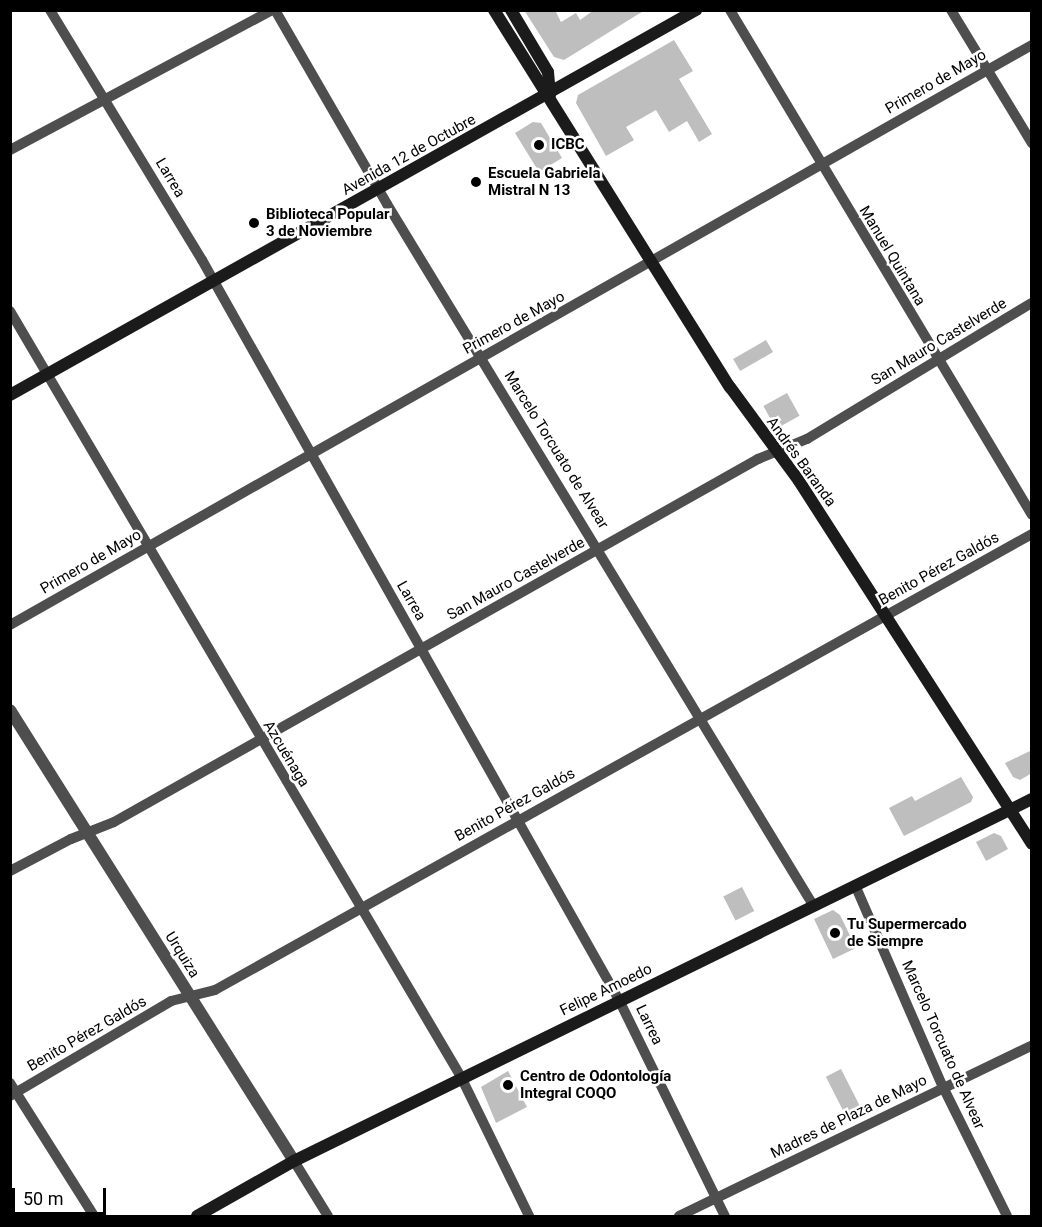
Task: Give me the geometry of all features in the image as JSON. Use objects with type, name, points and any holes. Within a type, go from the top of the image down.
[{"type":"main road","name":"Andrés Baranda","points":[[494,10],[533,78],[550,95],[730,387],[778,452],[886,615],[1032,844]]},
{"type":"main road","name":"Andrés Baranda","points":[[511,10],[548,72],[550,95]]},
{"type":"main road","name":"Avenida 12 de Octubre","points":[[10,395],[550,95],[696,10]]},
{"type":"main road","name":"Felipe Amoedo","points":[[197,1216],[294,1161],[461,1077],[1032,799]]},
{"type":"street","name":"Larrea","points":[[50,10],[214,280],[619,1000],[725,1216]]},
{"type":"street","points":[[10,150],[273,10]]},
{"type":"street","name":"Marcelo Torcuato de Alvear","points":[[273,10],[481,359],[600,549],[813,905]]},
{"type":"street","name":"Manuel Quintana","points":[[730,10],[820,166],[1032,515]]},
{"type":"street","points":[[951,10],[1032,143]]},
{"type":"street","name":"Primero de Mayo","points":[[10,625],[652,263],[1032,45]]},
{"type":"street","name":"San Mauro Castelverde","points":[[10,872],[88,832],[114,822],[758,459],[807,439],[1032,303]]},
{"type":"street","name":"Azcuénaga","points":[[10,311],[260,740],[461,1077],[529,1216]]},
{"type":"street","name":"Benito Pérez Galdós","points":[[13,1090],[171,1001],[215,990],[1032,534]]},
{"type":"street","name":"Urquiza","points":[[10,710],[328,1216]]},
{"type":"street","name":"Marcelo Torcuato de Alvear","points":[[855,885],[944,1087],[1007,1216]]},
{"type":"street","name":"Madres de Plaza de Mayo","points":[[679,1216],[1032,1045]]},
{"type":"street","points":[[13,1090],[94,1216]]},
{"type":"building","points":[[524,10],[559,10],[556,12],[561,22],[576,13],[580,20],[594,10],[645,10],[564,60],[554,57]]},
{"type":"building","points":[[674,40],[693,71],[679,79],[712,134],[699,142],[687,121],[669,132],[656,110],[626,127],[634,140],[606,156],[576,103],[578,95]]},
{"type":"building","name":"ICBC","points":[[533,122],[541,123],[562,158],[539,172],[515,133]]},
{"type":"building","points":[[766,340],[773,352],[740,371],[733,359]]},
{"type":"building","points":[[787,393],[800,416],[776,429],[763,406]]},
{"type":"building","points":[[1032,750],[1032,773],[1020,780],[1013,777],[1005,763]]},
{"type":"building","points":[[961,777],[973,797],[971,802],[904,836],[889,808],[912,796],[915,801]]},
{"type":"building","points":[[994,833],[1001,836],[1008,849],[986,861],[976,842]]},
{"type":"building","points":[[742,887],[754,911],[736,921],[723,897]]},
{"type":"building","name":"Tu Supermercado de Siempre","points":[[833,910],[840,915],[856,948],[833,959],[814,919]]},
{"type":"building","points":[[841,1069],[862,1110],[847,1118],[826,1077]]},
{"type":"building","points":[[508,1071],[527,1107],[496,1123],[481,1087]]},
{"type":"place","name":"ICBC","points":[[539,145]]},
{"type":"place","name":"Escuela Gabriela Mistral N 13","points":[[476,182]]},
{"type":"place","name":"Biblioteca Popular 3 de Noviembre","points":[[254,223]]},
{"type":"place","name":"Tu Supermercado de Siempre","points":[[835,933]]},
{"type":"place","name":"Centro de Odontología Integral COQO","points":[[508,1085]]}]
